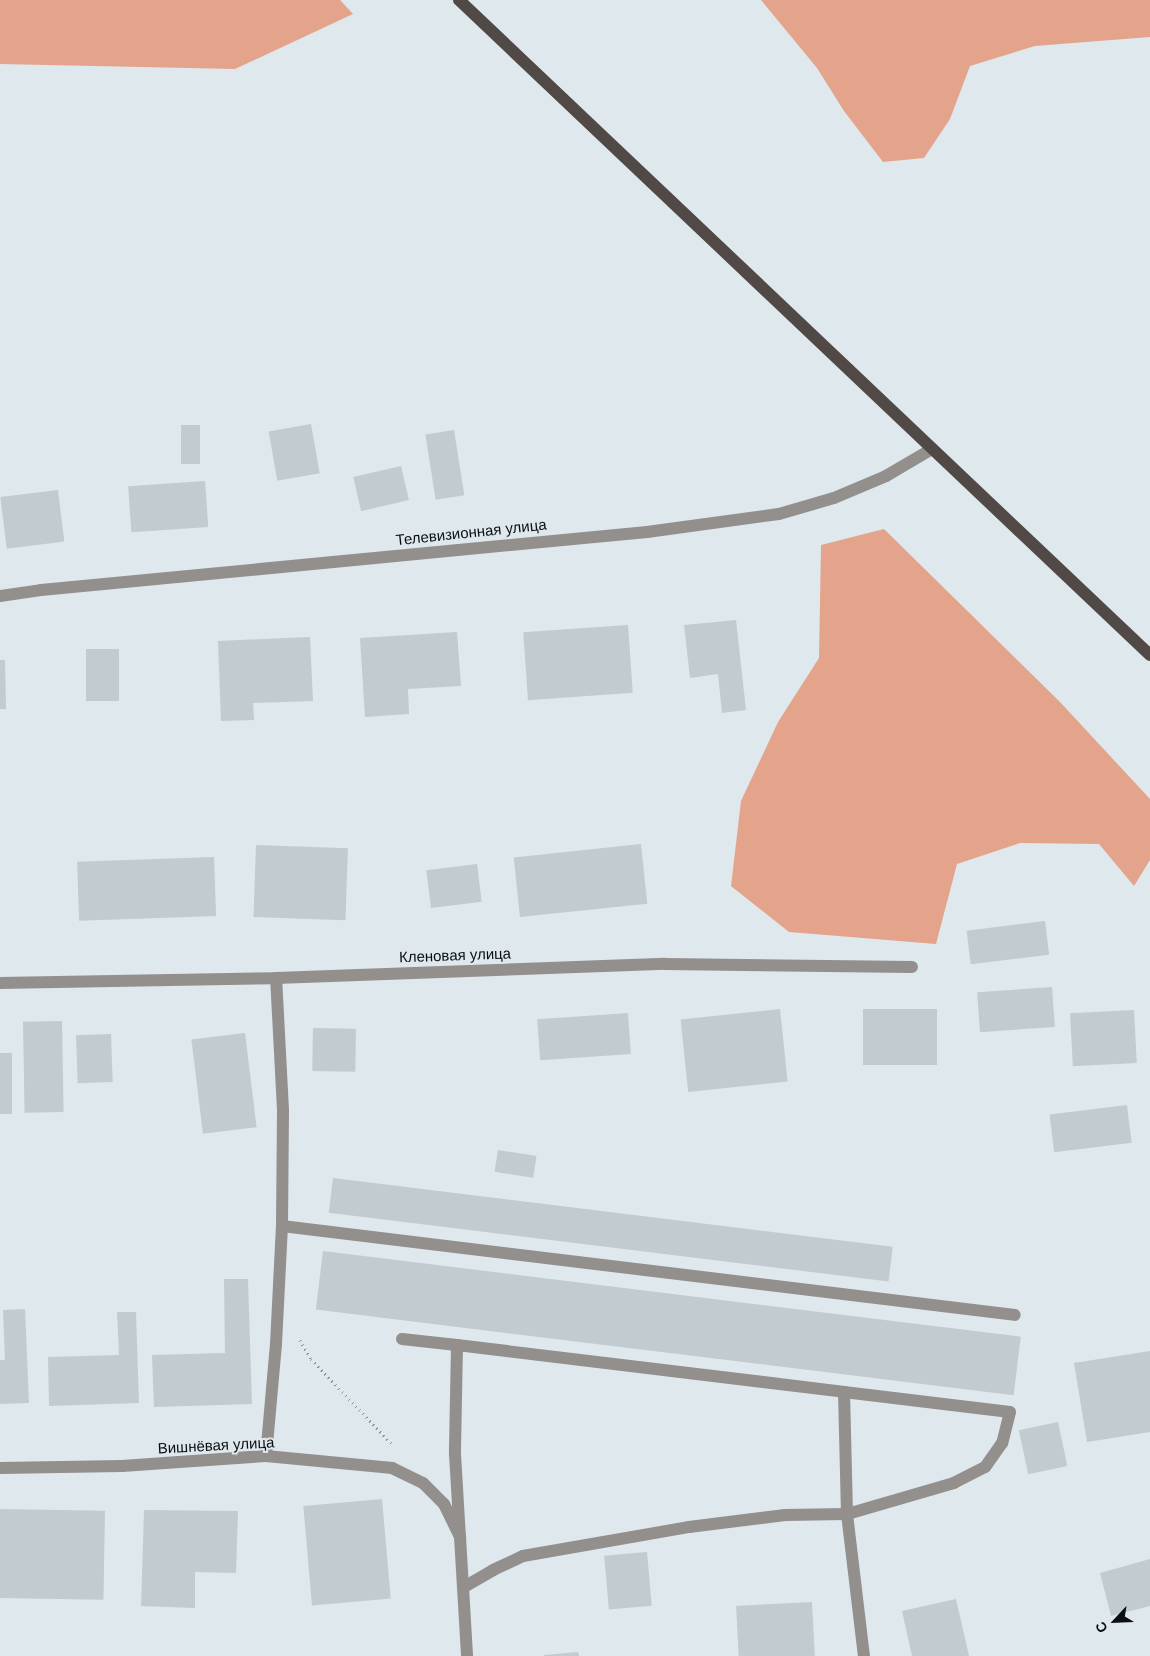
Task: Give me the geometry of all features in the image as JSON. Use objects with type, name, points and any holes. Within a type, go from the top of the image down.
[{"type":"main road","points":[[459,0],[1150,655]]},
{"type":"street","name":"Телевизионная улица","points":[[0,596],[41,590],[647,532],[779,514],[834,498],[886,476],[932,449]]},
{"type":"street","name":"Кленовая улица","points":[[0,983],[276,978],[665,964],[912,967]]},
{"type":"street","points":[[266,1456],[276,1344],[282,1226],[282,1110],[276,978]]},
{"type":"street","points":[[282,1226],[1015,1315]]},
{"type":"street","points":[[402,1339],[1010,1412],[1002,1443],[985,1467],[954,1483],[847,1514],[784,1515],[688,1528],[523,1556],[493,1570],[464,1587]]},
{"type":"street","points":[[457,1345],[456,1454],[467,1656]]},
{"type":"street","points":[[844,1392],[847,1514],[864,1656]]},
{"type":"street","name":"Вишнёвая улица","points":[[0,1468],[122,1466],[266,1456],[392,1468],[423,1483],[444,1504],[460,1537]]},
{"type":"path","points":[[295,1333],[311,1359],[397,1449]]},
{"type":"shaded area","points":[[0,0],[340,0],[353,14],[235,69],[0,64]]},
{"type":"shaded area","points":[[761,0],[1150,0],[1150,37],[1035,46],[970,66],[950,119],[924,158],[883,162],[844,111],[817,68]]},
{"type":"shaded area","points":[[884,529],[1060,702],[1150,799],[1150,860],[1134,886],[1099,844],[1020,843],[957,864],[936,944],[789,932],[731,886],[741,801],[778,722],[819,658],[821,545]]},
{"type":"building","points":[[311,424],[320,473],[277,481],[269,431]]},
{"type":"building","points":[[181,425],[200,425],[200,464],[181,464]]},
{"type":"building","points":[[454,430],[464,495],[436,500],[425,435]]},
{"type":"building","points":[[401,466],[409,500],[361,511],[353,477]]},
{"type":"building","points":[[205,481],[208,527],[131,532],[128,486]]},
{"type":"building","points":[[58,490],[64,542],[7,549],[0,497]]},
{"type":"building","points":[[736,620],[746,710],[722,713],[718,674],[690,678],[684,625]]},
{"type":"building","points":[[628,625],[633,693],[528,700],[523,632]]},
{"type":"building","points":[[457,632],[461,686],[408,689],[409,714],[365,717],[360,638]]},
{"type":"building","points":[[310,637],[313,701],[253,703],[254,720],[221,721],[218,641]]},
{"type":"building","points":[[86,649],[119,649],[119,701],[86,701]]},
{"type":"building","points":[[0,660],[5,660],[6,709],[0,709]]},
{"type":"building","points":[[641,844],[647,904],[520,917],[514,857]]},
{"type":"building","points":[[256,845],[348,848],[345,920],[253,917]]},
{"type":"building","points":[[214,857],[216,916],[79,921],[77,862]]},
{"type":"building","points":[[477,864],[482,902],[431,908],[426,870]]},
{"type":"building","points":[[1045,921],[1049,955],[971,964],[967,931]]},
{"type":"building","points":[[1052,987],[1055,1027],[980,1032],[977,992]]},
{"type":"building","points":[[780,1009],[788,1082],[688,1092],[681,1019]]},
{"type":"building","points":[[863,1009],[937,1009],[937,1065],[863,1065]]},
{"type":"building","points":[[1134,1010],[1137,1063],[1073,1066],[1070,1013]]},
{"type":"building","points":[[628,1013],[631,1054],[540,1060],[537,1019]]},
{"type":"building","points":[[62,1021],[64,1112],[25,1113],[23,1022]]},
{"type":"building","points":[[313,1028],[356,1029],[355,1072],[312,1071]]},
{"type":"building","points":[[245,1033],[257,1127],[203,1134],[191,1040]]},
{"type":"building","points":[[111,1034],[113,1082],[78,1083],[76,1035]]},
{"type":"building","points":[[0,1053],[12,1053],[12,1114],[0,1114]]},
{"type":"building","points":[[1127,1105],[1132,1143],[1054,1152],[1050,1115]]},
{"type":"building","points":[[498,1150],[537,1156],[533,1178],[495,1172]]},
{"type":"building","points":[[333,1178],[893,1247],[889,1281],[329,1213]]},
{"type":"building","points":[[323,1251],[1021,1337],[1014,1395],[316,1310]]},
{"type":"building","points":[[224,1279],[248,1279],[252,1404],[154,1407],[152,1355],[225,1353]]},
{"type":"building","points":[[25,1309],[29,1403],[0,1404],[0,1360],[5,1360],[3,1310]]},
{"type":"building","points":[[117,1312],[136,1312],[139,1403],[49,1406],[48,1357],[119,1355]]},
{"type":"building","points":[[1150,1351],[1150,1432],[1087,1442],[1074,1363]]},
{"type":"building","points":[[1058,1422],[1067,1466],[1028,1474],[1019,1430]]},
{"type":"building","points":[[382,1499],[391,1599],[312,1606],[303,1506]]},
{"type":"building","points":[[0,1509],[105,1511],[103,1600],[0,1598]]},
{"type":"building","points":[[144,1510],[238,1511],[236,1573],[195,1572],[195,1608],[141,1606]]},
{"type":"building","points":[[647,1552],[652,1606],[609,1610],[604,1556]]},
{"type":"building","points":[[1150,1559],[1150,1606],[1111,1616],[1100,1573]]},
{"type":"building","points":[[956,1599],[969,1656],[912,1656],[902,1611]]},
{"type":"building","points":[[812,1602],[815,1656],[739,1656],[736,1606]]},
{"type":"building","points":[[578,1652],[579,1656],[544,1656],[544,1655]]}]
